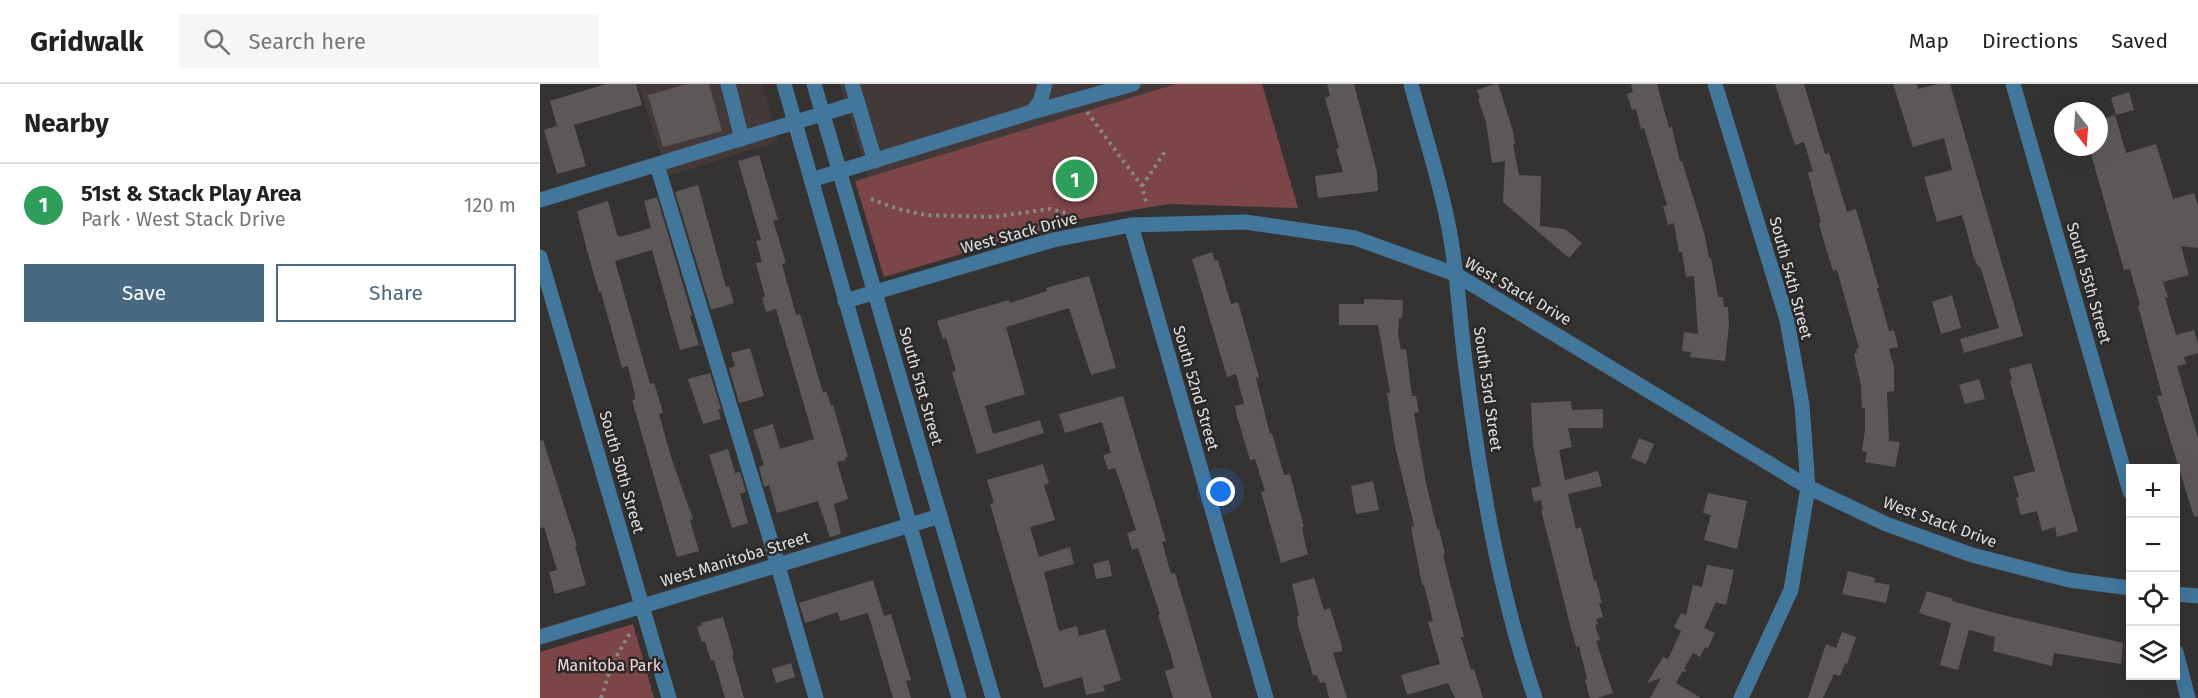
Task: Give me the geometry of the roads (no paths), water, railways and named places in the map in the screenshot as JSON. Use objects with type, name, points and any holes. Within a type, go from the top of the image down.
[{"type":"street","points":[[728,84],[742,139]]},
{"type":"street","points":[[784,84],[959,698]]},
{"type":"street","name":"South 51st Street","points":[[813,84],[876,292],[993,698]]},
{"type":"street","points":[[852,84],[876,161]]},
{"type":"street","points":[[1032,112],[1040,102],[1046,84]]},
{"type":"street","points":[[811,180],[1032,112],[1134,84]]},
{"type":"street","name":"South 53rd Street","points":[[1411,84],[1450,233],[1468,383],[1500,571],[1515,635],[1535,698]]},
{"type":"street","name":"South 54th Street","points":[[1715,84],[1787,320],[1802,405],[1808,487],[1791,590],[1741,698]]},
{"type":"street","name":"South 55th Street","points":[[2013,84],[2126,478]]},
{"type":"street","points":[[540,200],[858,103]]},
{"type":"street","points":[[657,165],[816,698]]},
{"type":"street","name":"West Stack Drive","points":[[845,302],[1053,240],[1131,225],[1245,222],[1355,238],[1455,274],[1808,487],[1886,524],[1971,555],[2069,580],[2126,587]]},
{"type":"street","name":"South 52nd Street","points":[[1131,225],[1266,698]]},
{"type":"street","name":"South 50th Street","points":[[540,257],[669,698]]},
{"type":"street","name":"West Manitoba Street","points":[[540,637],[940,516]]},
{"type":"street","points":[[2180,594],[2198,596]]},
{"type":"street","points":[[2180,670],[2188,698]]},
{"type":"place","name":"51st & Stack Play Area","points":[[1075,179]]},
{"type":"park label","name":"Manitoba Park","points":[[609,665]]}]
